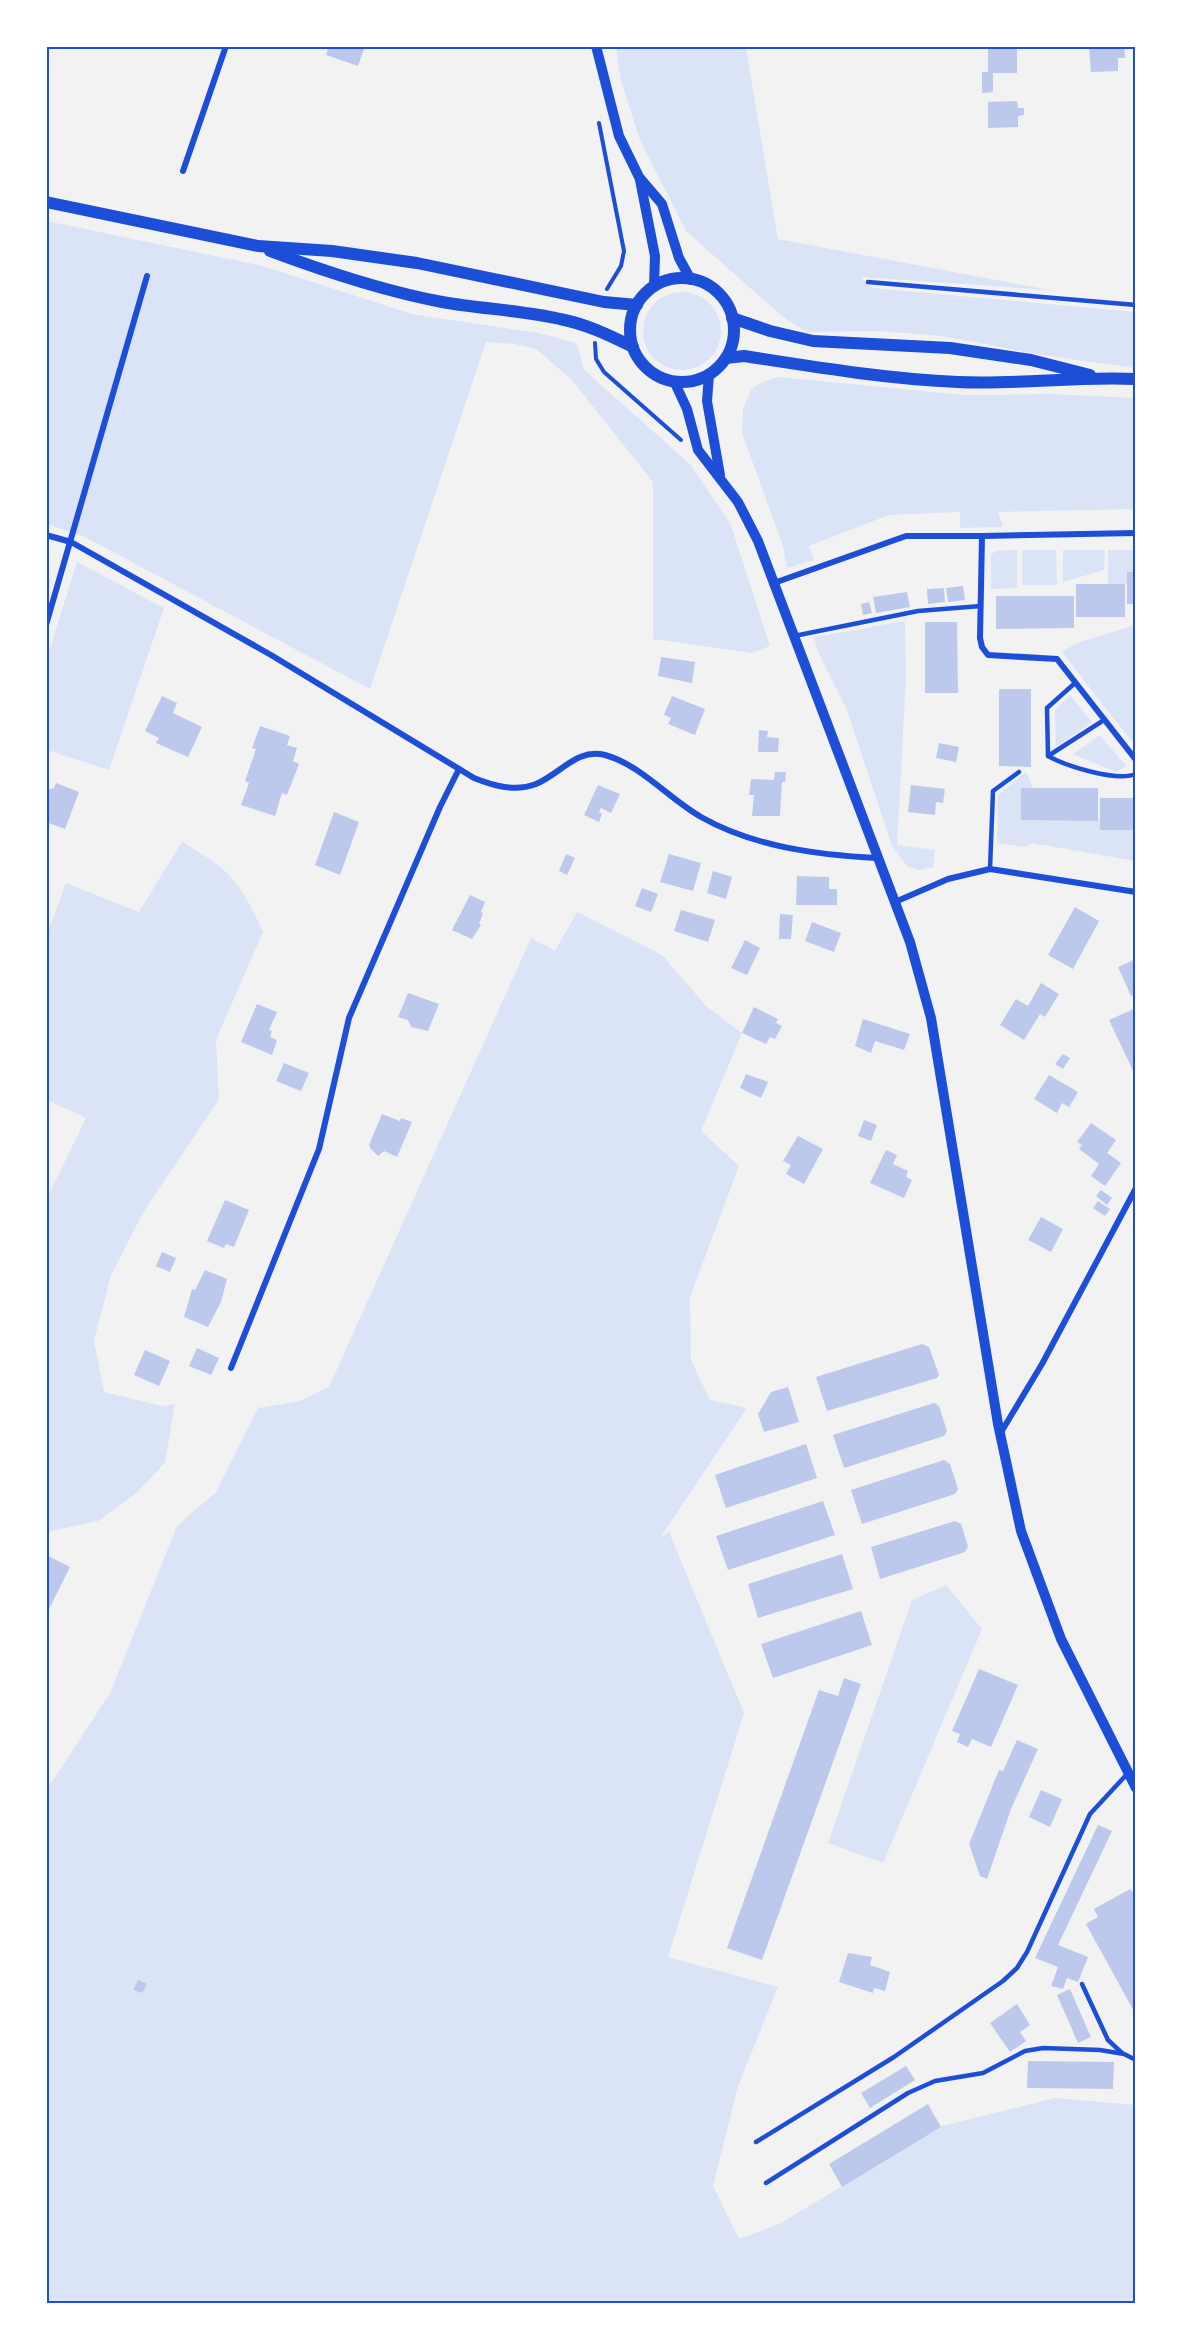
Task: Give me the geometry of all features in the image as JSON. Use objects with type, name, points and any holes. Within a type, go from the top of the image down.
[{"type":"main road","points":[[46,202],[258,246],[332,251],[417,264],[604,302],[637,305]]},
{"type":"main road","points":[[258,246],[327,272],[408,294],[469,307],[543,315],[598,330],[633,347]]},
{"type":"main road","points":[[668,280],[691,280],[715,290],[727,305],[732,318],[732,341],[726,358],[709,375],[688,381],[674,381],[649,370],[633,347],[630,325],[637,305],[654,287],[668,280]]},
{"type":"main road","points":[[732,318],[770,331],[813,341],[950,348],[1031,360],[1101,377]]},
{"type":"main road","points":[[726,358],[744,356],[957,382],[1028,383],[1101,377],[1136,379]]},
{"type":"street","points":[[183,171],[226,46]]},
{"type":"street","points":[[596,46],[616,127],[639,177],[651,226],[655,262],[654,287]]},
{"type":"street","points":[[639,177],[662,204],[679,258],[691,280]]},
{"type":"street","points":[[46,625],[147,276]]},
{"type":"street","points":[[709,375],[707,401],[720,476]]},
{"type":"street","points":[[674,381],[687,409],[698,450],[720,476],[752,528],[910,942],[931,1018],[1000,1434],[1021,1531],[1062,1639],[1136,1788]]},
{"type":"street","points":[[774,583],[906,536],[1136,533]]},
{"type":"street","points":[[46,535],[71,542],[272,655],[459,769],[497,787],[513,788],[536,784],[587,753],[604,755],[621,761],[700,817],[734,833],[777,846],[878,858]]},
{"type":"street","points":[[982,536],[980,638],[982,647],[988,655],[1057,659],[1136,760]]},
{"type":"street","points":[[231,1368],[319,1149],[349,1018],[440,807],[459,769]]},
{"type":"street","points":[[895,902],[955,877],[990,869],[1136,892]]},
{"type":"street","points":[[1000,1434],[1042,1364],[1136,1188]]},
{"type":"lane","points":[[868,282],[1136,305]]},
{"type":"lane","points":[[794,636],[918,611],[981,606]]},
{"type":"lane","points":[[1048,756],[1047,708],[1075,683]]},
{"type":"lane","points":[[1048,756],[1104,720]]},
{"type":"lane","points":[[1048,756],[1115,777],[1126,778],[1136,774]]},
{"type":"lane","points":[[990,869],[993,790],[1019,772]]},
{"type":"lane","points":[[756,2142],[894,2057],[1003,1981],[1017,1968],[1027,1952],[1090,1814],[1128,1773]]},
{"type":"lane","points":[[1082,1984],[1108,2040],[1124,2054],[1136,2060]]},
{"type":"lane","points":[[766,2183],[924,2085],[983,2073],[1025,2051],[1043,2048],[1124,2054]]},
{"type":"path","points":[[597,115],[624,251],[621,266],[609,285],[604,302]]},
{"type":"path","points":[[598,330],[595,350],[601,367],[686,445]]},
{"type":"shaded area","points":[[616,47],[746,47],[778,239],[1050,290],[860,277],[873,288],[1135,312],[1135,368],[1042,355],[942,336],[878,331],[807,332],[783,317],[686,231],[640,140],[621,81]]},
{"type":"shaded area","points":[[47,221],[263,266],[412,314],[538,333],[577,343],[584,370],[690,464],[731,525],[770,646],[752,653],[653,639],[653,482],[571,379],[536,349],[514,344],[486,342],[370,689],[85,537],[47,524]]},
{"type":"shaded area","points":[[682,292],[697,295],[709,304],[718,316],[721,331],[718,346],[709,358],[697,367],[682,370],[667,367],[655,358],[646,346],[643,331],[646,316],[655,304],[667,295]]},
{"type":"shaded area","points":[[779,377],[964,395],[1054,394],[1135,398],[1135,509],[998,512],[1003,527],[960,528],[960,512],[889,515],[809,546],[814,560],[787,568],[783,546],[742,433],[743,409],[751,390],[760,383]]},
{"type":"shaded area","points":[[1017,550],[1017,588],[991,589],[991,555],[995,551]]},
{"type":"shaded area","points":[[1022,550],[1056,550],[1057,585],[1022,585]]},
{"type":"shaded area","points":[[1063,550],[1105,550],[1104,570],[1063,582]]},
{"type":"shaded area","points":[[1108,550],[1135,550],[1135,572],[1127,572],[1127,584],[1108,584]]},
{"type":"shaded area","points":[[77,562],[164,608],[109,770],[47,750],[47,658]]},
{"type":"shaded area","points":[[905,621],[906,678],[897,845],[935,850],[933,867],[919,870],[908,867],[892,846],[847,710],[818,652],[814,637]]},
{"type":"shaded area","points":[[1135,625],[1136,724],[1132,742],[1062,652],[1077,643]]},
{"type":"shaded area","points":[[1070,695],[1092,722],[1056,747],[1055,710]]},
{"type":"shaded area","points":[[1100,735],[1126,766],[1116,772],[1073,754]]},
{"type":"shaded area","points":[[1026,772],[1033,788],[1021,788],[1021,820],[1100,820],[1100,830],[1135,830],[1135,861],[1032,843],[1024,847],[997,843],[998,795]]},
{"type":"shaded area","points":[[182,842],[212,861],[232,878],[248,900],[263,932],[216,1040],[219,1099],[144,1211],[111,1275],[94,1341],[104,1392],[162,1406],[175,1404],[165,1463],[135,1494],[98,1521],[47,1532],[47,1198],[86,1118],[47,1100],[47,934],[66,883],[139,912]]},
{"type":"shaded area","points":[[577,912],[662,955],[706,1006],[742,1033],[701,1131],[739,1166],[690,1297],[691,1360],[710,1400],[747,1408],[660,1538],[669,1532],[744,1713],[668,1957],[778,1987],[738,2086],[713,2186],[739,2239],[781,2223],[942,2126],[1055,2098],[1135,2105],[1135,2303],[47,2303],[46,1791],[110,1693],[177,1526],[216,1492],[258,1408],[300,1401],[329,1387],[531,938],[555,951]]},
{"type":"shaded area","points":[[946,1585],[982,1629],[883,1863],[828,1843],[912,1600]]},
{"type":"building","points":[[329,46],[365,46],[358,66],[326,55]]},
{"type":"building","points":[[988,46],[1017,49],[1017,73],[993,73],[993,92],[982,93],[982,72],[988,72]]},
{"type":"building","points":[[1089,46],[1124,46],[1125,58],[1118,58],[1118,71],[1091,72]]},
{"type":"building","points":[[1017,101],[1018,108],[1024,108],[1024,115],[1018,116],[1018,127],[988,128],[988,102]]},
{"type":"building","points":[[1127,572],[1136,572],[1136,604],[1127,604]]},
{"type":"building","points":[[1076,584],[1125,584],[1125,617],[1076,617]]},
{"type":"building","points":[[963,586],[965,600],[948,602],[946,588]]},
{"type":"building","points":[[944,588],[945,602],[928,604],[927,589]]},
{"type":"building","points":[[907,592],[910,607],[876,613],[873,597]]},
{"type":"building","points":[[996,596],[1074,596],[1074,628],[996,629]]},
{"type":"building","points":[[869,602],[872,613],[863,615],[861,604]]},
{"type":"building","points":[[925,622],[957,622],[958,693],[925,693]]},
{"type":"building","points":[[661,657],[695,662],[692,683],[658,676]]},
{"type":"building","points":[[999,689],[1031,689],[1031,767],[999,766]]},
{"type":"building","points":[[162,696],[177,703],[173,713],[202,727],[188,757],[156,743],[159,738],[145,731]]},
{"type":"building","points":[[672,696],[705,709],[695,735],[668,724],[671,718],[664,715]]},
{"type":"building","points":[[260,726],[290,736],[287,745],[297,748],[293,761],[299,764],[287,795],[282,793],[275,816],[241,805],[249,783],[245,781],[256,749],[252,748]]},
{"type":"building","points":[[759,730],[768,731],[767,737],[779,738],[778,752],[758,752]]},
{"type":"building","points":[[939,743],[959,747],[956,762],[936,758]]},
{"type":"building","points":[[775,772],[786,772],[785,782],[782,782],[780,816],[752,816],[754,795],[749,795],[751,779],[774,780]]},
{"type":"building","points":[[56,783],[79,792],[65,829],[46,822],[46,790],[54,788]]},
{"type":"building","points":[[598,785],[620,794],[611,813],[601,808],[599,812],[602,814],[599,822],[584,815]]},
{"type":"building","points":[[911,785],[945,789],[943,803],[936,802],[935,815],[908,812]]},
{"type":"building","points":[[1021,788],[1098,788],[1098,821],[1021,820]]},
{"type":"building","points":[[1100,798],[1136,798],[1136,830],[1100,830]]},
{"type":"building","points":[[334,812],[359,822],[340,875],[315,865]]},
{"type":"building","points":[[566,854],[575,858],[567,875],[559,871]]},
{"type":"building","points":[[669,854],[701,863],[693,891],[660,882]]},
{"type":"building","points":[[713,871],[732,877],[726,899],[707,893]]},
{"type":"building","points":[[797,876],[829,877],[829,889],[837,889],[837,905],[796,905]]},
{"type":"building","points":[[642,888],[658,894],[651,912],[635,906]]},
{"type":"building","points":[[470,895],[485,902],[481,912],[483,913],[479,924],[481,925],[472,939],[452,930]]},
{"type":"building","points":[[1075,907],[1099,921],[1073,969],[1048,955]]},
{"type":"building","points":[[681,910],[715,920],[708,942],[674,931]]},
{"type":"building","points":[[780,914],[793,915],[791,939],[779,939]]},
{"type":"building","points":[[812,922],[841,933],[834,952],[805,941]]},
{"type":"building","points":[[745,940],[760,948],[747,975],[731,968]]},
{"type":"building","points":[[1136,959],[1136,994],[1131,996],[1118,967]]},
{"type":"building","points":[[1041,983],[1059,994],[1045,1017],[1040,1014],[1024,1040],[1000,1025],[1016,999],[1028,1006]]},
{"type":"building","points":[[408,993],[439,1004],[428,1031],[411,1027],[408,1020],[398,1017]]},
{"type":"building","points":[[257,1004],[277,1012],[269,1030],[272,1031],[270,1037],[277,1040],[272,1055],[241,1042]]},
{"type":"building","points":[[754,1007],[778,1019],[776,1023],[782,1026],[775,1039],[770,1037],[766,1044],[742,1033]]},
{"type":"building","points":[[1136,1008],[1136,1077],[1109,1020]]},
{"type":"building","points":[[863,1019],[910,1034],[904,1050],[875,1041],[871,1053],[855,1046]]},
{"type":"building","points":[[1063,1054],[1070,1058],[1063,1069],[1055,1064]]},
{"type":"building","points":[[284,1063],[309,1073],[301,1091],[276,1081]]},
{"type":"building","points":[[746,1074],[768,1082],[761,1098],[740,1088]]},
{"type":"building","points":[[1049,1075],[1078,1092],[1069,1107],[1062,1103],[1057,1113],[1034,1099]]},
{"type":"building","points":[[382,1114],[400,1121],[401,1118],[412,1122],[397,1157],[384,1151],[378,1156],[369,1145]]},
{"type":"building","points":[[864,1120],[877,1125],[871,1141],[858,1136]]},
{"type":"building","points":[[1091,1123],[1116,1140],[1107,1153],[1121,1163],[1105,1186],[1091,1176],[1099,1164],[1079,1149],[1082,1145],[1077,1142]]},
{"type":"building","points":[[798,1136],[823,1149],[804,1184],[786,1174],[791,1165],[783,1161]]},
{"type":"building","points":[[886,1150],[897,1155],[893,1164],[908,1171],[906,1177],[912,1180],[904,1198],[870,1183]]},
{"type":"building","points":[[1101,1190],[1112,1198],[1107,1205],[1096,1196]]},
{"type":"building","points":[[225,1200],[249,1210],[234,1247],[226,1244],[224,1248],[207,1241]]},
{"type":"building","points":[[1098,1201],[1110,1209],[1105,1216],[1093,1208]]},
{"type":"building","points":[[1041,1217],[1063,1229],[1051,1252],[1028,1240]]},
{"type":"building","points":[[162,1252],[176,1258],[170,1272],[156,1266]]},
{"type":"building","points":[[205,1270],[227,1279],[221,1302],[208,1327],[184,1317],[192,1289],[195,1290]]},
{"type":"building","points":[[922,1344],[929,1347],[939,1375],[937,1378],[827,1411],[816,1377]]},
{"type":"building","points":[[197,1348],[219,1358],[211,1375],[189,1366]]},
{"type":"building","points":[[145,1350],[170,1361],[159,1386],[134,1375]]},
{"type":"building","points":[[788,1387],[799,1422],[764,1432],[758,1414],[771,1392]]},
{"type":"building","points":[[934,1403],[939,1406],[947,1431],[944,1436],[844,1468],[833,1435]]},
{"type":"building","points":[[806,1444],[817,1478],[726,1508],[715,1475]]},
{"type":"building","points":[[944,1460],[950,1464],[958,1489],[955,1494],[862,1524],[851,1490]]},
{"type":"building","points":[[823,1501],[835,1535],[728,1570],[716,1536]]},
{"type":"building","points":[[955,1521],[961,1524],[968,1546],[965,1552],[880,1579],[871,1547]]},
{"type":"building","points":[[842,1554],[853,1589],[758,1618],[748,1584]]},
{"type":"building","points":[[48,1556],[70,1567],[46,1615],[46,1559]]},
{"type":"building","points":[[861,1611],[872,1645],[773,1678],[761,1644]]},
{"type":"building","points":[[979,1669],[1018,1685],[991,1747],[972,1739],[968,1747],[957,1742],[960,1734],[952,1731]]},
{"type":"building","points":[[844,1678],[861,1684],[762,1960],[727,1948],[819,1690],[838,1696]]},
{"type":"building","points":[[1017,1740],[1038,1749],[1011,1809],[987,1879],[980,1876],[969,1844],[999,1770],[1003,1771]]},
{"type":"building","points":[[1041,1790],[1062,1799],[1050,1827],[1029,1817]]},
{"type":"building","points":[[1098,1825],[1112,1831],[1058,1945],[1088,1957],[1078,1982],[1067,1978],[1063,1989],[1051,1986],[1058,1967],[1035,1958]]},
{"type":"building","points":[[1130,1889],[1136,1897],[1136,2015],[1086,1924],[1098,1917],[1094,1909]]},
{"type":"building","points":[[848,1953],[872,1957],[870,1965],[890,1972],[885,1991],[874,1988],[873,1993],[839,1982]]},
{"type":"building","points":[[138,1980],[147,1984],[142,1993],[133,1990]]},
{"type":"building","points":[[1070,1989],[1091,2037],[1078,2043],[1057,1995]]},
{"type":"building","points":[[1017,2004],[1030,2025],[1020,2032],[1026,2041],[1010,2052],[990,2023]]},
{"type":"building","points":[[1028,2061],[1114,2062],[1113,2089],[1027,2088]]},
{"type":"building","points":[[906,2066],[915,2080],[870,2108],[861,2093]]},
{"type":"building","points":[[928,2104],[941,2127],[842,2187],[829,2164]]}]
